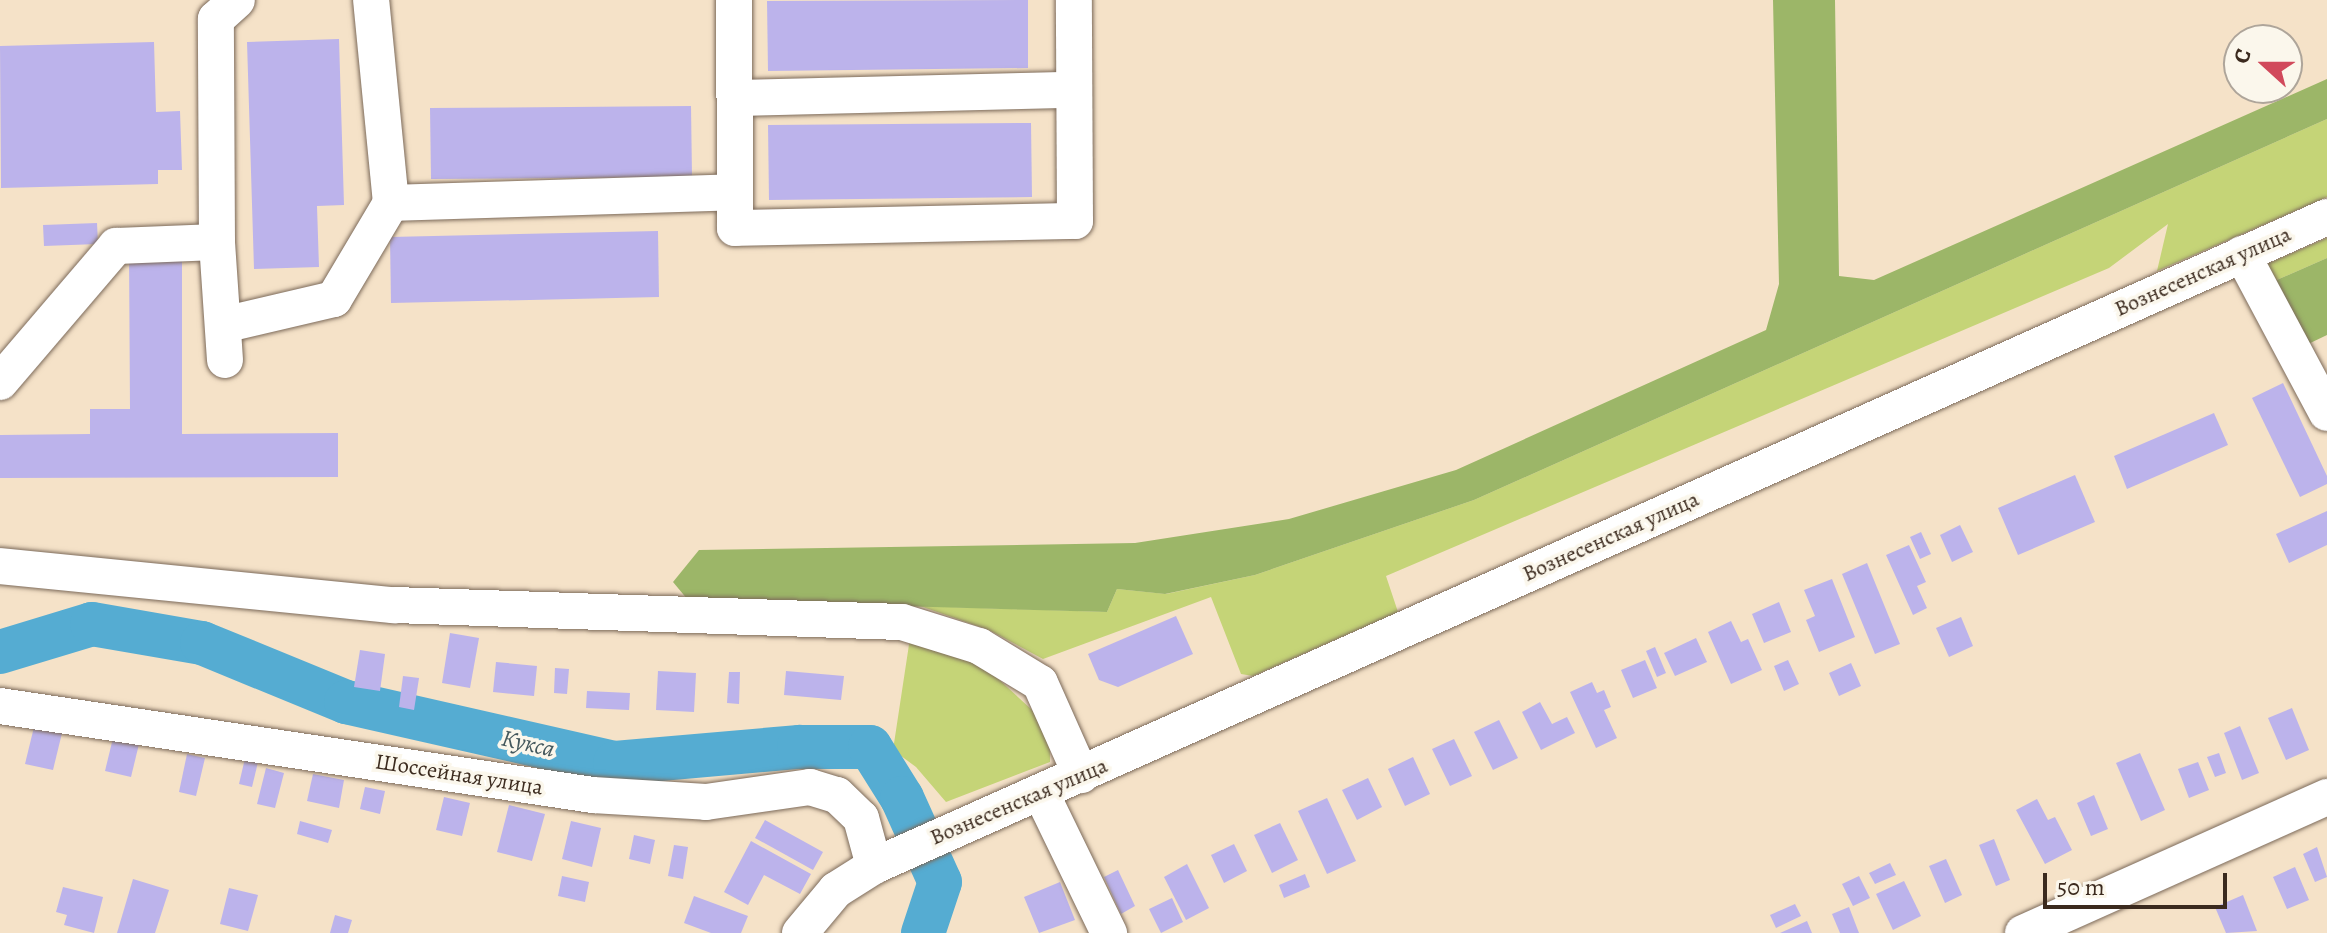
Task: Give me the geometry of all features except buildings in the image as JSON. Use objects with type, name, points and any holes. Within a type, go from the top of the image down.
[{"type":"street","points":[[237,0],[216,19],[217,242],[224,342],[334,299],[391,203],[371,0]]},
{"type":"street","points":[[734,0],[735,228],[1075,221],[1074,0]]},
{"type":"street","points":[[736,98],[1074,90]]},
{"type":"street","points":[[391,203],[733,192]]},
{"type":"street","name":"Вознесенская улица","points":[[800,933],[836,890],[884,861],[2327,217]]},
{"type":"street","points":[[0,382],[116,246],[217,242]]},
{"type":"street","points":[[2242,254],[2327,413]]},
{"type":"street","points":[[0,566],[394,605],[902,622],[979,646],[1040,683],[1081,775]]},
{"type":"street","name":"Шоссейная улица","points":[[0,706],[593,795],[706,802],[810,787],[837,795],[861,818],[884,861]]},
{"type":"street","points":[[1041,793],[1109,933]]},
{"type":"street","points":[[2023,933],[2327,797]]},
{"type":"green space","points":[[1773,0],[1835,0],[1839,276],[1874,280],[2271,104],[2303,104],[2303,90],[2327,79],[2327,119],[1474,500],[1255,575],[1165,594],[1117,589],[1107,612],[688,600],[673,582],[699,550],[1135,543],[1289,519],[1456,470],[1766,330],[1779,284]]},
{"type":"green space","points":[[2327,119],[2327,197],[2157,271],[2168,224],[2109,268],[1386,576],[1398,612],[1253,676],[1241,674],[1211,597],[1043,659],[989,630],[920,606],[1107,612],[1117,589],[1166,594],[1255,575],[1474,500]]},
{"type":"green space","points":[[2327,238],[2327,258],[2270,283],[2265,265]]},
{"type":"green space","points":[[2327,258],[2327,335],[2304,346],[2270,283]]},
{"type":"green space","points":[[910,638],[982,664],[1032,710],[1050,741],[1050,762],[946,802],[916,767],[893,750]]},
{"type":"waterway","name":"Кукса","points":[[0,652],[92,624],[202,643],[346,702],[615,763],[799,747],[870,747],[902,798],[940,882],[923,933]]}]
